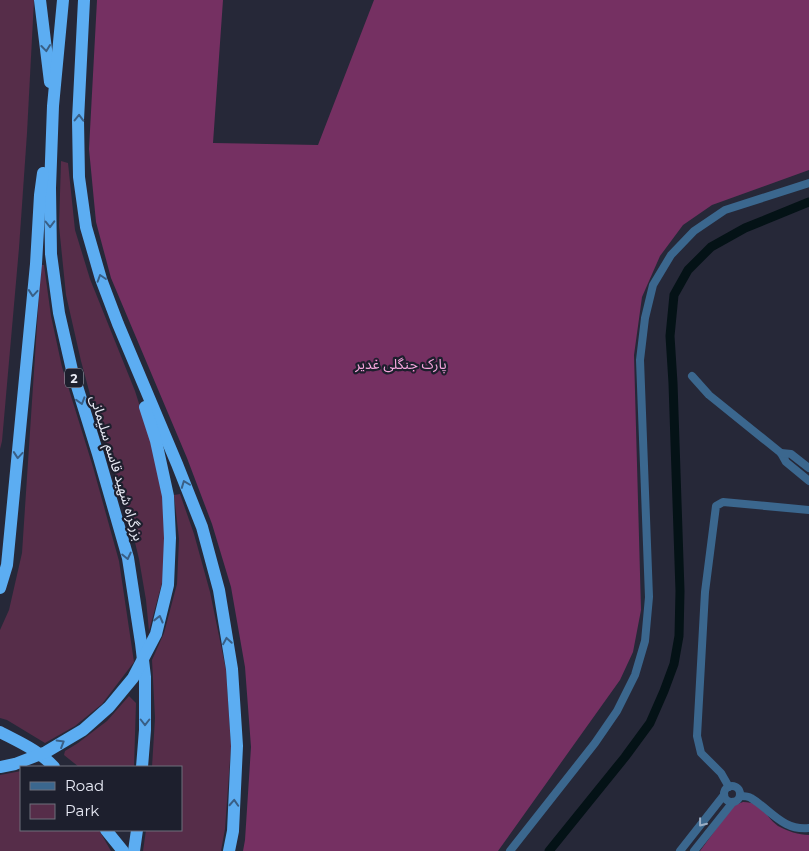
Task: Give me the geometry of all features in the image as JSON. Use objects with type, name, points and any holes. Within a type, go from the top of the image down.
[{"type":"highway","points":[[0,588],[7,565],[36,264],[40,195],[53,106],[40,0]]},
{"type":"highway","name":"بزرگراه شهید قاسم سلیمانی","points":[[63,0],[53,106],[50,254],[59,313],[72,370],[128,558],[142,643],[145,678],[145,730],[142,766]]},
{"type":"highway","points":[[84,0],[78,120],[79,177],[86,227],[101,279],[118,324],[202,527],[219,590],[232,669],[237,746],[229,851]]},
{"type":"highway","points":[[82,43],[90,0]]},
{"type":"highway","points":[[0,767],[15,764],[46,752],[83,730],[109,707],[133,678],[156,634],[168,585],[170,538],[168,496],[156,441],[118,324]]},
{"type":"highway","points":[[0,732],[25,745],[52,765]]},
{"type":"highway","points":[[107,831],[123,851]]},
{"type":"highway","points":[[134,851],[137,831]]},
{"type":"street","points":[[510,851],[595,743],[617,711],[635,675],[645,640],[649,597],[640,360],[645,318],[653,285],[671,256],[694,231],[725,210],[809,183]]},
{"type":"street","points":[[692,376],[709,394],[781,453],[786,462],[809,481]]},
{"type":"street","points":[[781,453],[791,454],[809,468]]},
{"type":"street","points":[[740,796],[737,788],[729,786],[721,773],[701,754],[697,736],[705,592],[716,506],[723,502],[809,510]]},
{"type":"street","points":[[729,786],[682,848],[694,851],[733,802],[740,796]]},
{"type":"street","points":[[724,795],[726,799],[733,802]]},
{"type":"street","points":[[740,796],[750,797],[780,822],[799,829],[809,828]]},
{"type":"green space","points":[[0,0],[34,0],[19,248],[0,449]]},
{"type":"green space","name":"پارک جنگلی غدیر","points":[[97,0],[223,0],[213,143],[318,145],[374,0],[809,0],[809,170],[712,205],[683,225],[660,256],[642,297],[634,355],[641,610],[633,652],[620,680],[498,851],[243,851],[251,747],[245,667],[231,587],[212,524],[187,458],[111,278],[96,222],[89,149]]},
{"type":"green space","points":[[61,161],[68,163],[75,230],[90,279],[135,391],[151,441],[162,493],[166,536],[163,579],[149,631],[139,559],[127,509],[95,413],[66,295],[59,226]]},
{"type":"green space","points":[[41,265],[44,265],[51,316],[62,367],[93,467],[119,561],[134,662],[102,704],[75,726],[45,743],[7,720],[0,718],[0,630],[9,610],[22,553]]},
{"type":"green space","points":[[180,494],[194,534],[210,592],[226,670],[231,746],[225,829],[221,851],[143,851],[146,831],[182,831],[182,766],[152,766],[155,718],[152,660],[164,633],[177,584],[179,539],[174,495]]},
{"type":"green space","points":[[129,696],[136,703],[134,766],[78,766],[64,755],[65,751],[107,721]]},
{"type":"green space","points":[[20,771],[20,831],[100,831],[111,851],[0,851],[0,775]]},
{"type":"green space","points":[[743,802],[760,807],[773,822],[782,828],[809,835],[809,851],[700,851],[727,814],[735,805]]},
{"type":"waterway","points":[[549,851],[650,723],[674,664],[679,636],[680,591],[670,336],[674,295],[688,270],[711,247],[745,228],[809,202]]}]
